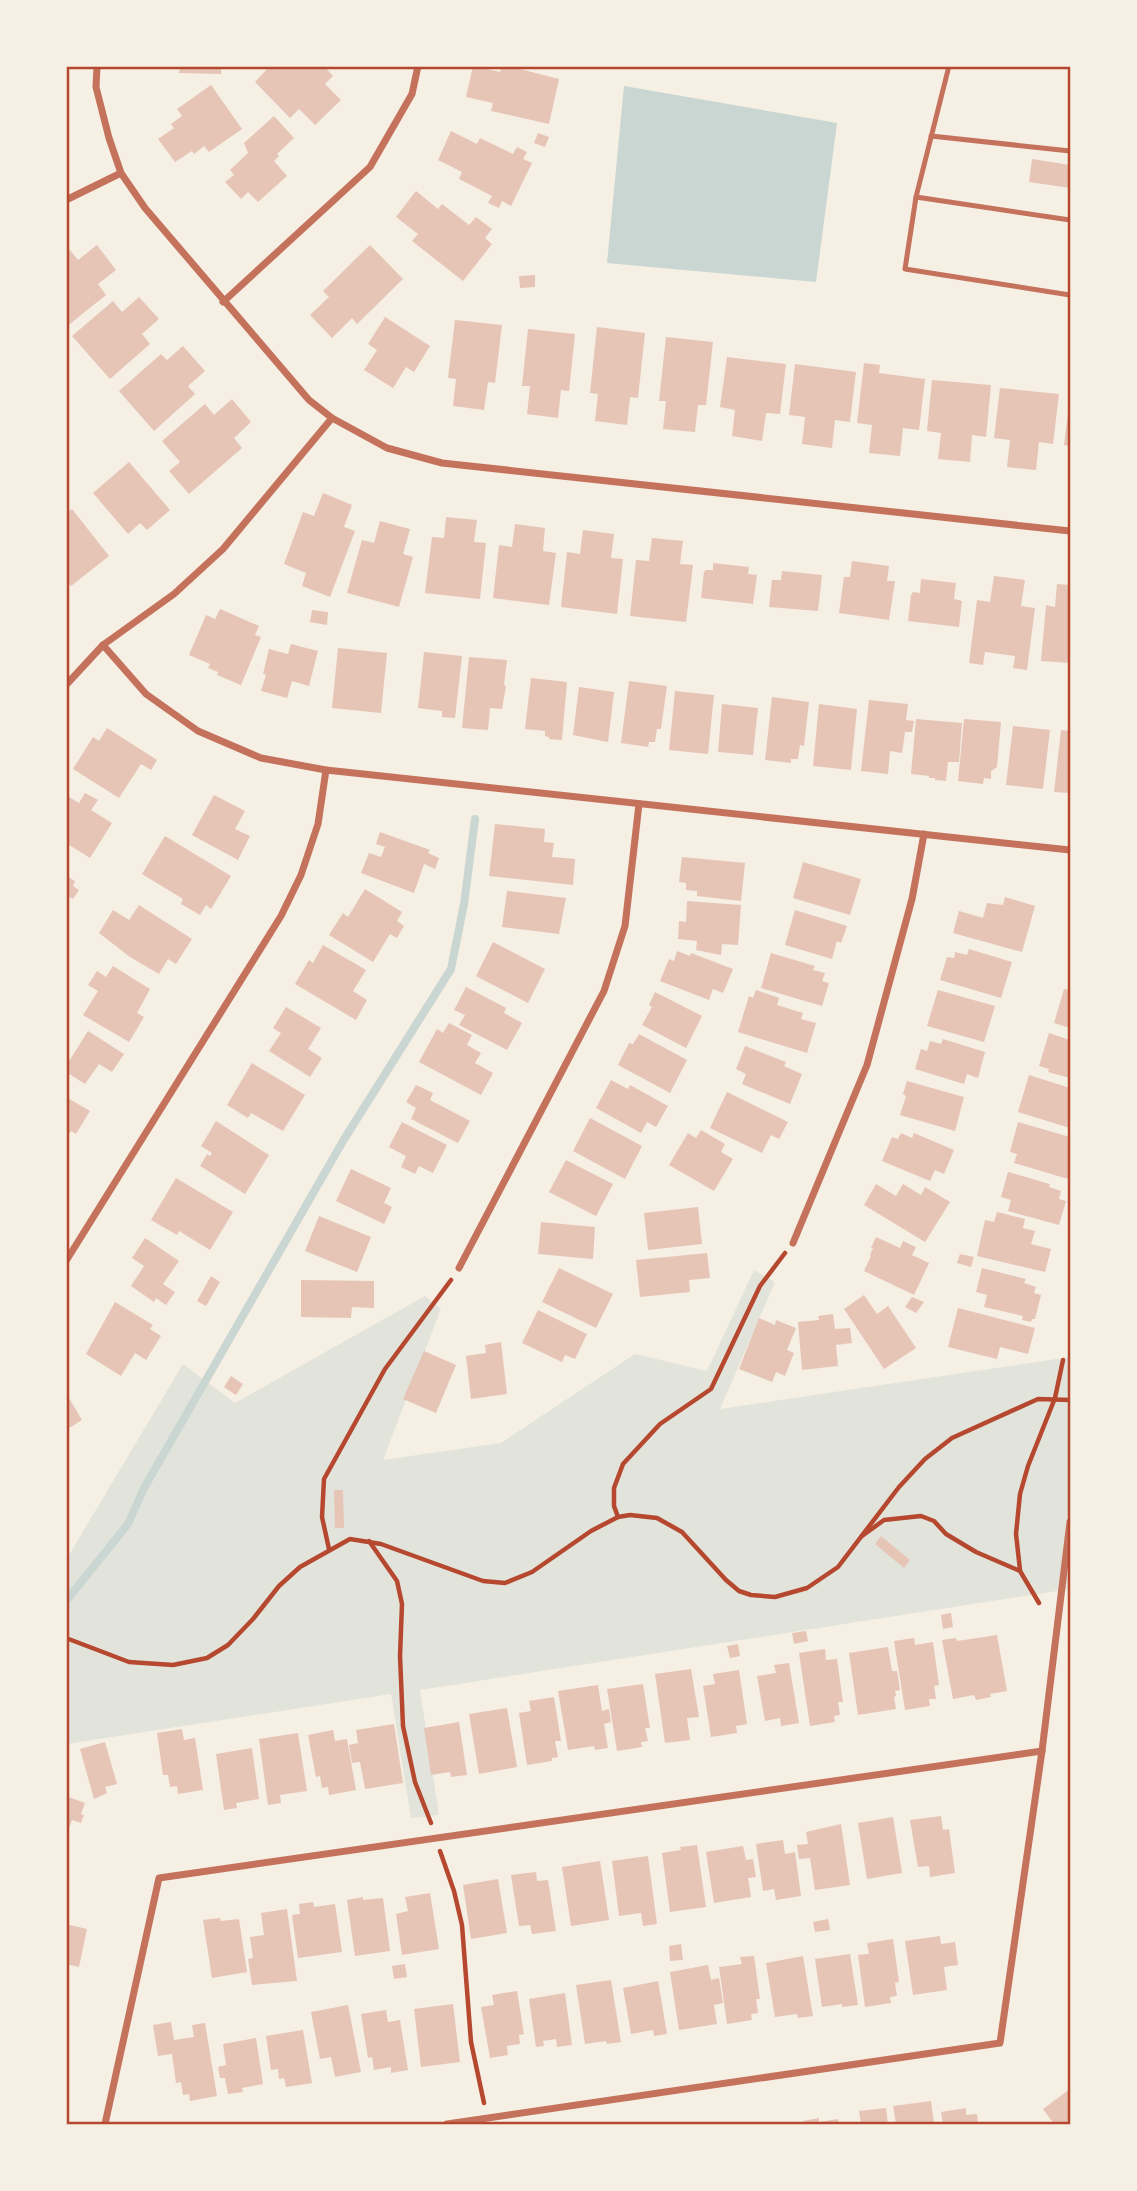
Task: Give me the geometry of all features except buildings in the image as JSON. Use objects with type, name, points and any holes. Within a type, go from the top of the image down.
[{"type":"street","points":[[97,66],[96,88],[109,138],[121,173],[145,208],[309,400],[332,418],[387,448],[442,463],[1070,531]]},
{"type":"street","points":[[223,302],[370,167],[412,94],[418,66]]},
{"type":"street","points":[[66,200],[121,173]]},
{"type":"street","points":[[66,685],[103,645],[174,594],[223,549],[332,418]]},
{"type":"street","points":[[103,645],[146,694],[198,731],[261,758],[326,770],[1070,850]]},
{"type":"street","points":[[66,1261],[281,916],[301,875],[317,824],[326,770]]},
{"type":"street","points":[[459,1268],[604,991],[625,926],[639,804]]},
{"type":"street","points":[[793,1242],[867,1065],[912,899],[924,834]]},
{"type":"street","points":[[447,2124],[1000,2043],[1042,1751],[1070,1522]]},
{"type":"street","points":[[105,2124],[159,1878],[1042,1751]]},
{"type":"lane","points":[[948,66],[916,197],[905,269],[1070,295]]},
{"type":"lane","points":[[931,136],[1070,151]]},
{"type":"lane","points":[[916,197],[1070,220]]},
{"type":"path","points":[[618,1517],[614,1506],[614,1488],[623,1464],[660,1424],[711,1389],[760,1286],[793,1242]]},
{"type":"path","points":[[328,1549],[322,1517],[324,1479],[384,1369],[459,1268]]},
{"type":"path","points":[[1039,1603],[1020,1571],[1016,1534],[1020,1494],[1055,1398],[1063,1360]]},
{"type":"path","points":[[66,1638],[129,1662],[173,1665],[207,1658],[228,1644],[300,1566],[350,1539],[369,1541],[483,1581],[505,1583],[532,1572],[591,1531],[618,1517],[631,1515],[657,1518],[682,1532],[738,1591],[775,1597],[807,1588],[838,1567],[899,1487],[925,1459],[953,1438],[1038,1399],[1070,1400]]},
{"type":"path","points":[[857,1539],[884,1520],[921,1516],[934,1521],[946,1534],[976,1552],[1020,1571]]},
{"type":"path","points":[[369,1541],[397,1581],[402,1604],[400,1656],[403,1726],[415,1782],[429,1819]]},
{"type":"path","points":[[440,1849],[462,1925],[471,2042],[488,2120]]},
{"type":"shaded area","points":[[624,86],[837,123],[816,282],[607,263]]},
{"type":"shaded area","points":[[754,1270],[775,1282],[720,1409],[1070,1357],[1070,1589],[420,1690],[439,1815],[411,1818],[391,1694],[67,1744],[66,1560],[183,1364],[235,1403],[425,1296],[441,1309],[383,1460],[501,1443],[635,1354],[707,1371]]},
{"type":"waterway","points":[[66,1601],[128,1524],[144,1488],[343,1141],[451,969],[464,904],[475,819]]}]
